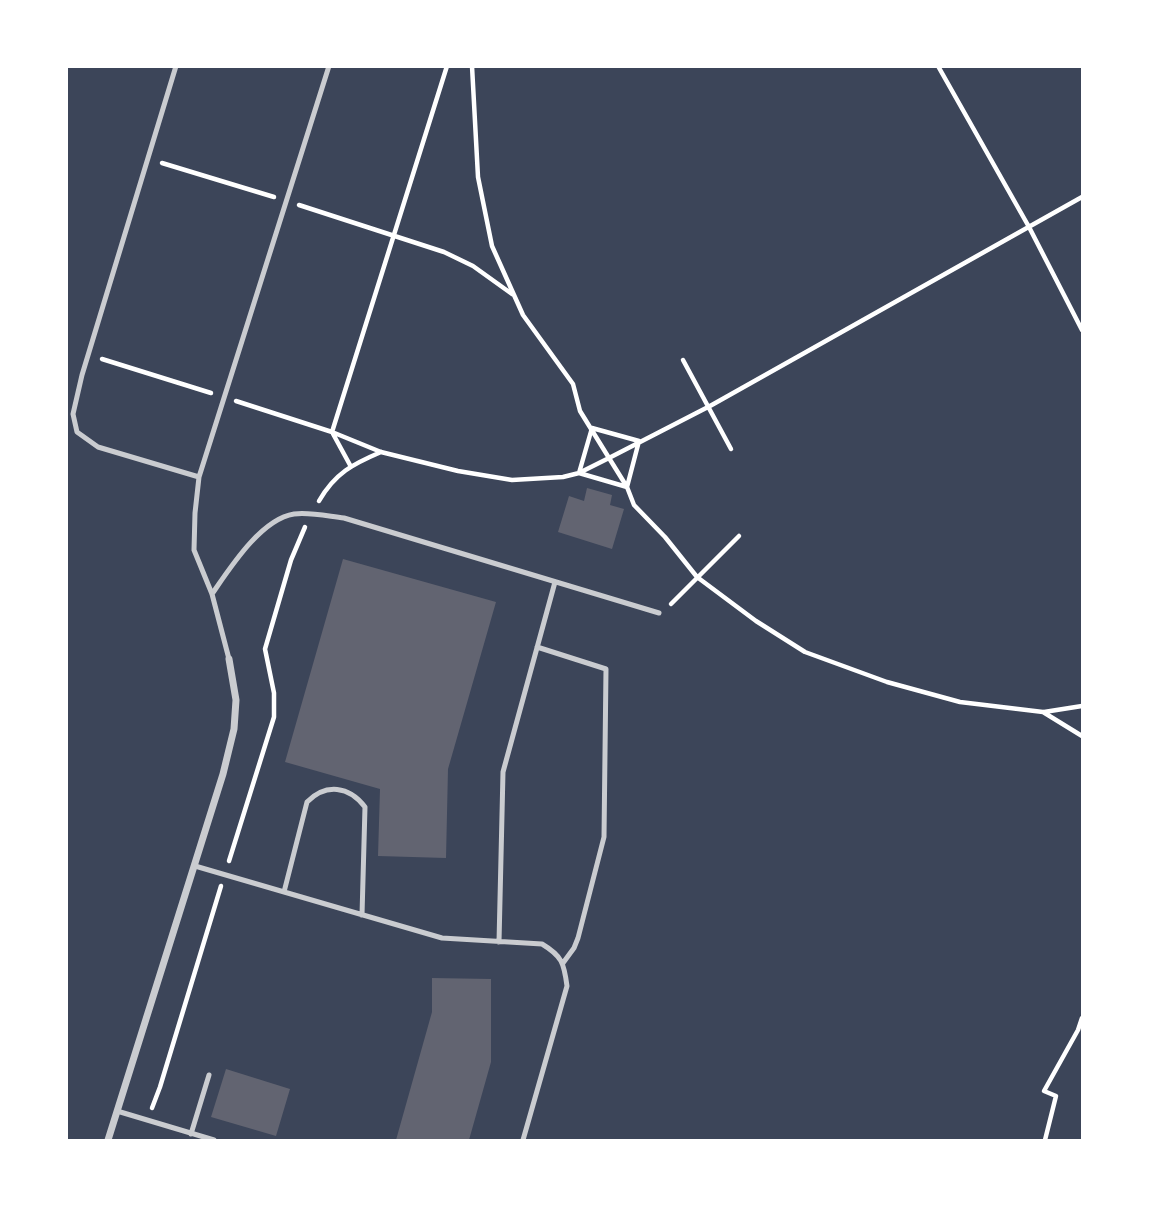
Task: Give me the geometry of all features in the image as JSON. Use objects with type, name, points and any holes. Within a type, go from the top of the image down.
[{"type":"street","points":[[108,1140],[223,774],[234,729],[236,700],[229,659]]},
{"type":"lane","points":[[176,66],[82,375],[73,414],[77,432],[98,447],[200,477]]},
{"type":"lane","points":[[229,659],[212,594],[194,550],[200,477],[329,66]]},
{"type":"lane","points":[[212,594],[242,553],[266,528],[291,514],[311,513],[344,518],[659,613]]},
{"type":"lane","points":[[499,942],[503,772],[555,582]]},
{"type":"lane","points":[[537,647],[606,669],[604,837],[578,938],[563,963]]},
{"type":"lane","points":[[284,892],[307,802],[318,792],[330,788],[359,799],[365,807],[362,915]]},
{"type":"lane","points":[[195,866],[442,939],[542,944],[555,952],[563,963],[567,986],[523,1140]]},
{"type":"lane","points":[[191,1134],[209,1075]]},
{"type":"lane","points":[[117,1111],[214,1140]]},
{"type":"path","points":[[350,465],[331,432],[447,66]]},
{"type":"path","points":[[472,66],[475,86],[475,150],[483,209],[492,246],[513,295],[523,314],[573,384],[580,411],[634,505],[697,577],[756,621],[805,652],[887,682],[960,702],[1043,712],[1083,706]]},
{"type":"path","points":[[938,66],[1029,227],[1083,330]]},
{"type":"path","points":[[148,159],[444,252],[473,266],[513,295]]},
{"type":"path","points":[[331,432],[381,452],[458,471],[512,480],[539,480],[579,473],[709,406],[1083,197]]},
{"type":"path","points":[[683,360],[731,449]]},
{"type":"path","points":[[592,428],[639,441]]},
{"type":"path","points":[[579,473],[592,428]]},
{"type":"path","points":[[626,487],[639,441]]},
{"type":"path","points":[[147,1120],[160,1087],[274,718],[274,693],[265,649],[291,560],[311,513],[326,489],[350,465],[381,452]]},
{"type":"path","points":[[579,473],[626,487]]},
{"type":"path","points":[[659,613],[678,599],[740,536]]},
{"type":"path","points":[[1043,712],[1083,736]]},
{"type":"path","points":[[1045,1140],[1056,1096],[1044,1091],[1083,1017]]},
{"type":"shaded area","points":[[66,67],[1082,67],[1082,1140],[67,1140]]},
{"type":"building","points":[[587,488],[612,495],[610,505],[624,509],[612,549],[558,532],[569,496],[584,501]]},
{"type":"building","points":[[343,559],[496,602],[448,769],[446,858],[378,856],[380,789],[285,762]]},
{"type":"building","points":[[432,978],[491,979],[491,1062],[469,1140],[396,1140],[432,1012]]},
{"type":"building","points":[[226,1069],[290,1089],[276,1136],[211,1117]]}]
